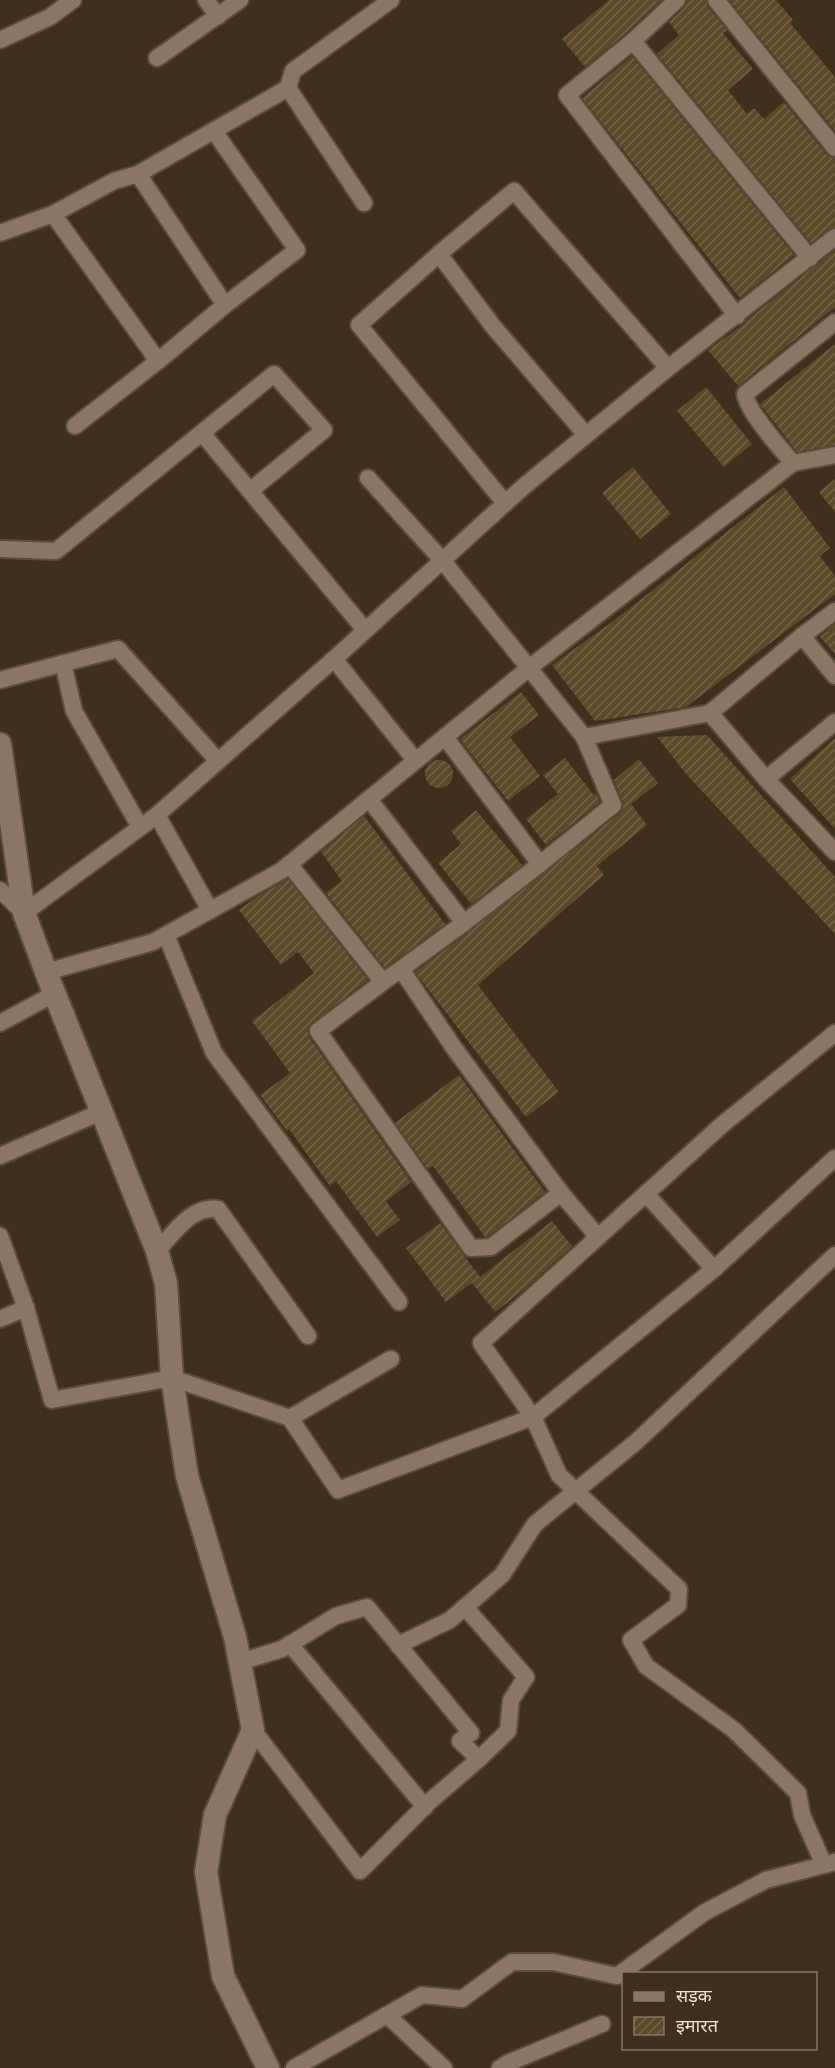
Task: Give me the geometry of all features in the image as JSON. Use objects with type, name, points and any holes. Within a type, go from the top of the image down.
[{"type":"street","points":[[0,40],[50,17],[73,0]]},
{"type":"street","points":[[206,0],[218,16]]},
{"type":"street","points":[[157,58],[240,0]]},
{"type":"street","points":[[0,233],[52,214],[114,182],[138,174],[288,87],[293,71],[391,0]]},
{"type":"street","points":[[677,0],[567,95],[737,316]]},
{"type":"street","points":[[716,0],[835,148]]},
{"type":"street","points":[[633,40],[810,258]]},
{"type":"street","points":[[288,87],[364,202]]},
{"type":"street","points":[[75,426],[297,250],[214,131]]},
{"type":"street","points":[[138,174],[225,305]]},
{"type":"street","points":[[504,503],[359,325],[514,191],[668,368]]},
{"type":"street","points":[[52,214],[158,361]]},
{"type":"street","points":[[24,913],[157,815],[334,659],[504,503],[668,368],[835,237]]},
{"type":"street","points":[[439,254],[492,325],[586,435]]},
{"type":"street","points":[[793,463],[745,399],[745,394],[835,322]]},
{"type":"street","points":[[0,549],[56,551],[274,374],[324,430],[250,491]]},
{"type":"street","points":[[202,433],[365,630]]},
{"type":"street","points":[[46,972],[153,942],[281,871],[529,668],[793,463],[835,455]]},
{"type":"street","points":[[368,478],[442,560],[584,736],[613,805],[464,923],[318,1031],[471,1248],[491,1247],[561,1193]]},
{"type":"street","points":[[584,736],[710,713],[801,636],[835,611]]},
{"type":"street","points":[[801,636],[835,676]]},
{"type":"street","points":[[0,680],[118,649],[218,761]]},
{"type":"street","points":[[334,659],[415,760]]},
{"type":"street","points":[[63,663],[74,711],[140,827]]},
{"type":"street","points":[[710,713],[766,780],[835,852]]},
{"type":"street","points":[[766,780],[835,722]]},
{"type":"street","points":[[445,737],[540,864]]},
{"type":"street","points":[[0,744],[24,913],[157,1251],[166,1283],[172,1378],[187,1476],[192,1501],[235,1637],[253,1730],[360,1871],[425,1807],[508,1731],[511,1700],[526,1677],[465,1607]]},
{"type":"street","points":[[369,799],[464,923]]},
{"type":"street","points":[[157,815],[210,910]]},
{"type":"street","points":[[289,864],[383,982]]},
{"type":"street","points":[[0,891],[24,913]]},
{"type":"street","points":[[166,935],[214,1053],[399,1302]]},
{"type":"street","points":[[401,969],[454,1048],[561,1193],[598,1237]]},
{"type":"street","points":[[0,1023],[54,994]]},
{"type":"street","points":[[624,1972],[705,1912],[766,1880],[829,1864],[802,1815],[798,1792],[734,1730],[646,1666],[631,1640],[678,1605],[679,1589],[559,1475],[533,1417],[482,1343],[723,1124],[835,1033]]},
{"type":"street","points":[[0,1156],[101,1112]]},
{"type":"street","points":[[0,1236],[26,1308],[52,1400],[172,1378],[290,1418],[338,1490],[533,1417],[714,1269],[835,1158]]},
{"type":"street","points":[[646,1194],[714,1269]]},
{"type":"street","points":[[157,1251],[194,1213],[209,1208],[218,1209],[308,1336]]},
{"type":"street","points":[[398,1645],[450,1620],[502,1575],[536,1524],[636,1442],[835,1255]]},
{"type":"street","points":[[0,1319],[26,1308]]},
{"type":"street","points":[[290,1418],[391,1359]]},
{"type":"street","points":[[240,1662],[282,1649],[336,1616],[367,1607],[471,1733],[460,1741],[479,1759]]},
{"type":"street","points":[[290,1644],[425,1807]]},
{"type":"street","points":[[253,1730],[215,1815],[206,1872],[223,1976],[267,2068]]},
{"type":"street","points":[[294,2068],[422,1995],[462,1999],[512,1962],[553,1962],[617,1977],[622,1973]]},
{"type":"street","points":[[387,2015],[444,2068]]},
{"type":"street","points":[[500,2068],[602,2024]]},
{"type":"building","points":[[609,0],[662,0],[585,67],[562,39]]},
{"type":"building","points":[[687,0],[706,0],[708,7],[727,30],[723,33],[753,69],[728,90],[747,114],[754,108],[764,119],[784,102],[827,155],[835,158],[835,227],[811,243],[657,54],[679,35],[669,22],[684,8]]},
{"type":"building","points":[[729,0],[776,0],[793,20],[790,23],[835,77],[835,131]]},
{"type":"building","points":[[632,56],[794,255],[740,298],[582,98]]},
{"type":"building","points":[[835,250],[835,307],[738,386],[708,350],[744,324]]},
{"type":"building","points":[[835,344],[835,445],[797,452],[760,404]]},
{"type":"building","points":[[706,387],[752,444],[724,467],[677,411]]},
{"type":"building","points":[[633,467],[671,514],[640,539],[602,493]]},
{"type":"building","points":[[835,479],[835,512],[819,492]]},
{"type":"building","points":[[784,487],[830,548],[820,556],[835,576],[835,594],[686,707],[595,721],[552,665],[616,619]]},
{"type":"building","points":[[835,624],[835,654],[820,637]]},
{"type":"building","points":[[521,692],[539,715],[510,737],[540,776],[508,801],[460,739]]},
{"type":"building","points":[[707,735],[835,877],[835,934],[687,775],[657,737]]},
{"type":"building","points":[[835,738],[835,829],[790,779]]},
{"type":"building","points":[[565,758],[594,795],[596,793],[600,802],[546,845],[526,819],[558,794],[543,775]]},
{"type":"building","points":[[639,759],[658,783],[631,804],[647,825],[597,866],[604,875],[478,985],[559,1092],[526,1117],[415,972],[620,813],[623,802],[614,780]]},
{"type":"building","points":[[439,760],[449,764],[453,774],[449,784],[439,788],[429,784],[425,774],[429,764]]},
{"type":"building","points":[[476,810],[522,865],[471,904],[438,863],[461,844],[451,831]]},
{"type":"building","points":[[364,816],[445,924],[385,968],[326,893],[342,881],[321,852]]},
{"type":"building","points":[[288,879],[368,980],[312,1023],[308,1031],[309,1037],[411,1182],[386,1201],[400,1220],[377,1237],[336,1181],[330,1186],[289,1129],[287,1131],[260,1095],[290,1073],[252,1021],[314,973],[298,952],[281,965],[239,910]]},
{"type":"building","points":[[459,1075],[545,1192],[487,1237],[433,1166],[428,1169],[395,1123]]},
{"type":"building","points":[[552,1221],[572,1246],[525,1289],[495,1312],[472,1283]]},
{"type":"building","points":[[440,1223],[480,1277],[446,1302],[406,1248]]}]
